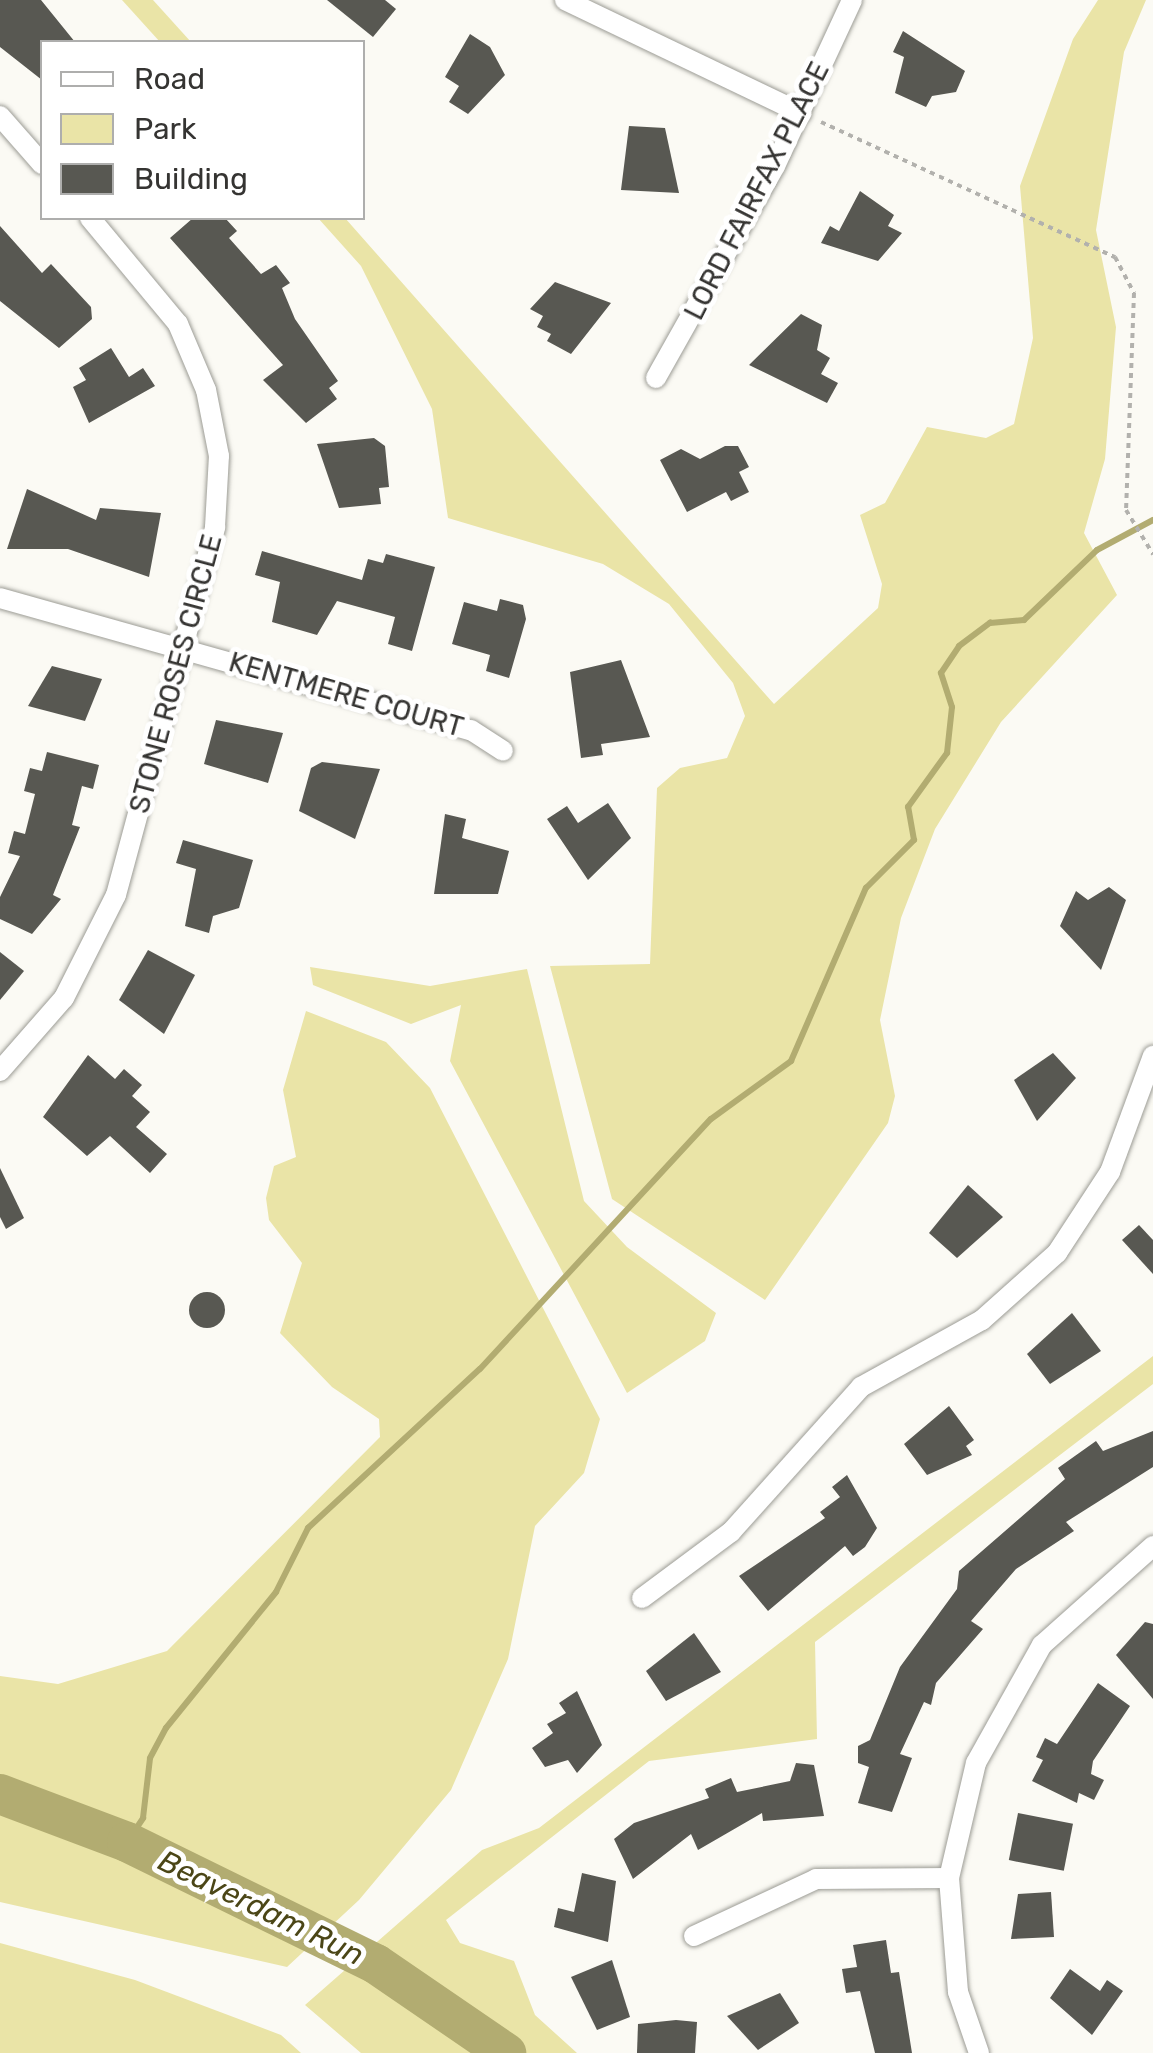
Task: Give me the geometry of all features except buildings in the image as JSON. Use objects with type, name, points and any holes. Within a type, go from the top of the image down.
[{"type":"street","points":[[565,0],[801,112]]},
{"type":"street","name":"LORD FAIRFAX PLACE","points":[[656,378],[801,112],[852,0]]},
{"type":"street","points":[[0,116],[40,162]]},
{"type":"street","name":"STONE ROSES CIRCLE","points":[[0,1070],[64,998],[102,930],[185,648],[215,526],[214,418],[178,324],[92,220]]},
{"type":"street","name":"KENTMERE COURT","points":[[0,598],[471,730],[502,751]]},
{"type":"street","points":[[642,1598],[731,1532],[861,1388],[982,1320],[1056,1253],[1110,1172],[1153,1056]]},
{"type":"street","points":[[980,2053],[958,1992],[949,1878],[976,1763],[1020,1677],[1081,1602],[1153,1546]]},
{"type":"street","points":[[694,1936],[816,1879],[949,1878]]},
{"type":"path","points":[[801,112],[1090,242],[1114,257],[1134,293],[1126,510],[1153,554]]},
{"type":"green space","points":[[122,0],[153,0],[189,40],[158,40]]},
{"type":"green space","points":[[1098,0],[1146,0],[1124,52],[1096,230],[1116,327],[1105,459],[1084,533],[1117,595],[1001,722],[935,829],[901,918],[880,1020],[895,1096],[888,1123],[765,1300],[612,1199],[550,966],[650,964],[657,788],[680,768],[727,758],[745,716],[733,683],[669,604],[603,564],[448,518],[432,409],[361,266],[320,220],[347,220],[774,704],[878,608],[882,584],[860,515],[885,503],[927,427],[986,438],[1014,424],[1033,338],[1020,186],[1073,39]]},
{"type":"green space","points":[[310,967],[430,986],[527,969],[584,1201],[627,1247],[716,1313],[705,1341],[627,1393],[450,1061],[461,1005],[411,1024],[313,985]]},
{"type":"green space","points":[[306,1011],[386,1042],[430,1088],[600,1419],[584,1473],[535,1526],[508,1659],[451,1790],[359,1900],[287,1967],[0,1902],[0,1676],[58,1684],[167,1651],[380,1437],[379,1419],[332,1387],[280,1333],[302,1263],[269,1220],[266,1198],[274,1166],[296,1157],[283,1090]]},
{"type":"green space","points":[[1153,1356],[1153,1384],[815,1642],[817,1739],[649,1761],[446,1920],[460,1943],[514,1961],[535,2015],[577,2053],[361,2053],[305,2005],[482,1850],[539,1828]]},
{"type":"green space","points":[[0,1943],[135,1980],[281,2035],[301,2053],[0,2053]]},
{"type":"waterway","points":[[127,1842],[143,1818],[150,1758],[166,1728],[276,1592],[308,1528],[480,1369],[711,1119],[791,1061],[866,888],[914,840],[908,807],[947,753],[952,707],[941,673],[959,646],[990,623],[1024,620],[1097,550],[1153,520]]},
{"type":"waterway","name":"Beaverdam Run","points":[[0,1794],[127,1842],[376,1964],[506,2053]]}]
